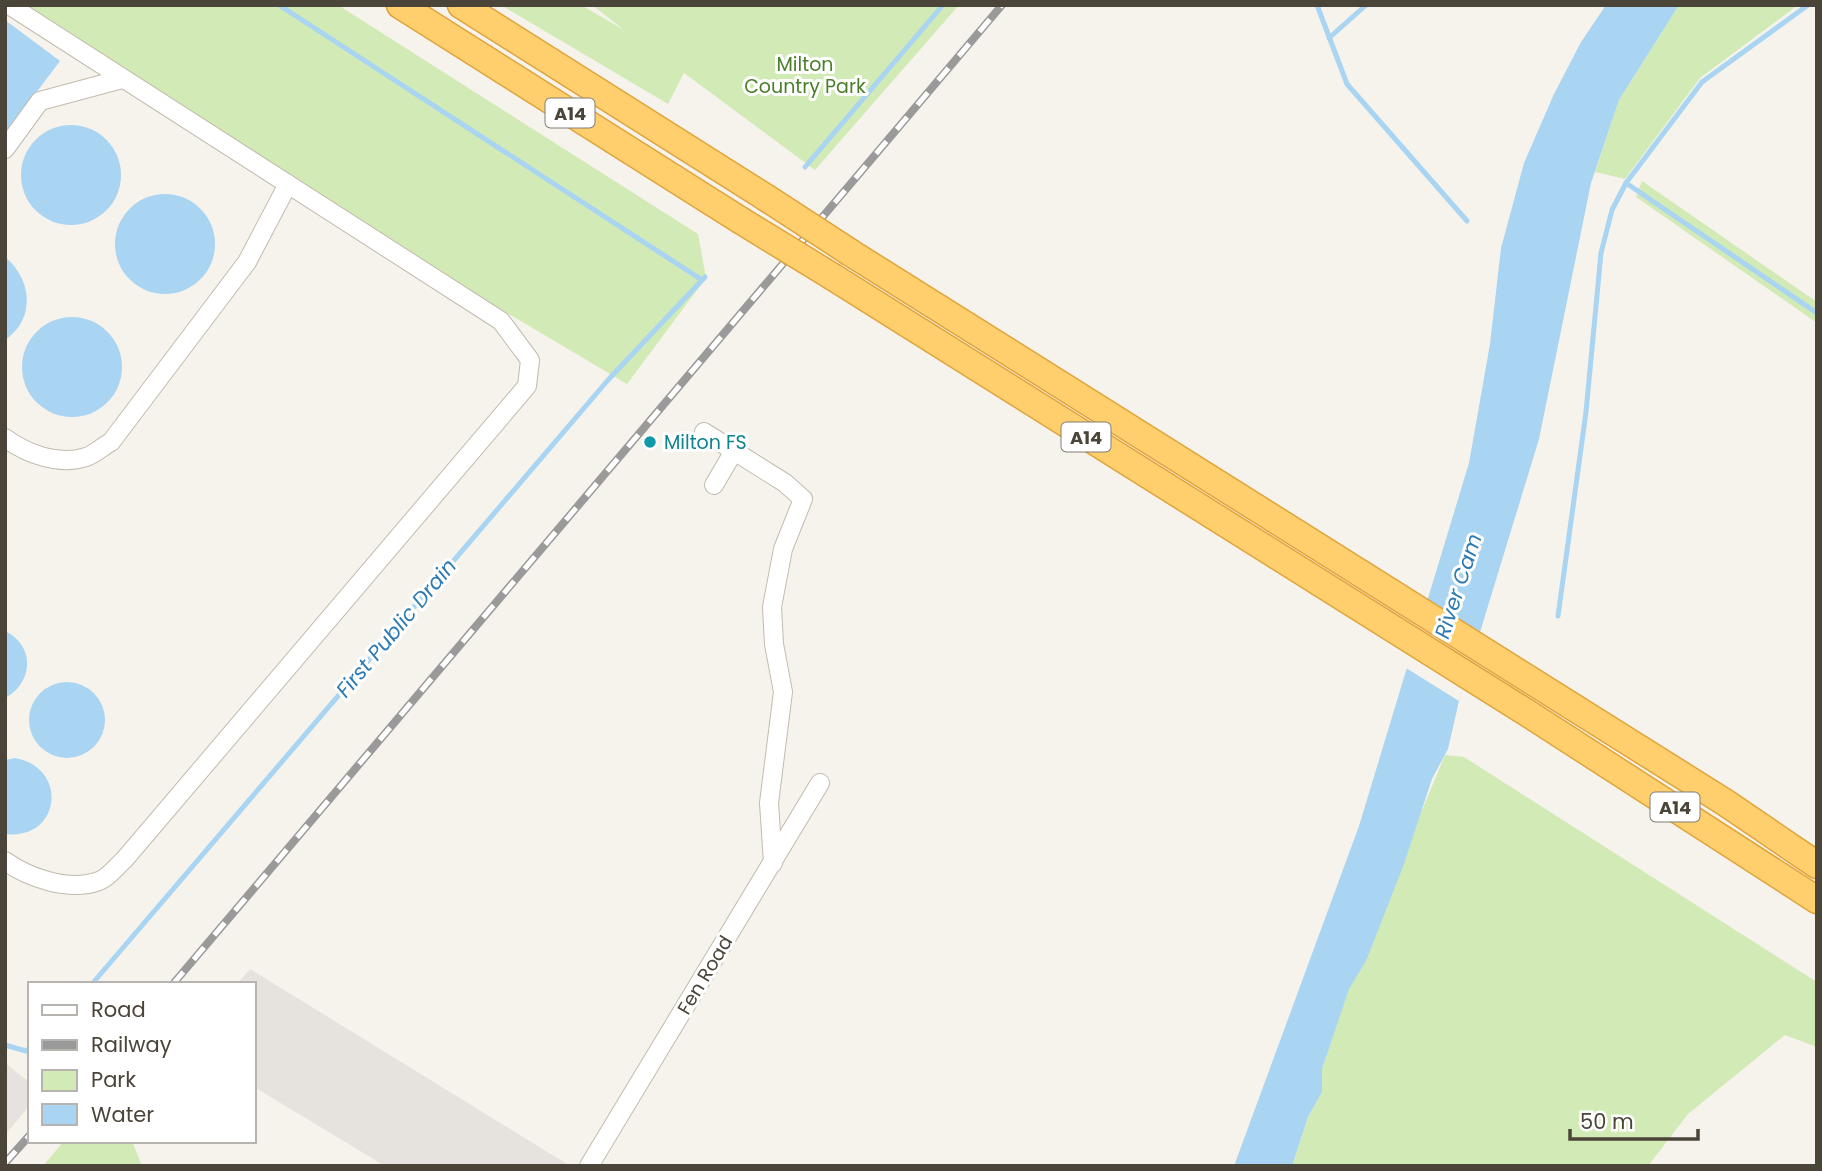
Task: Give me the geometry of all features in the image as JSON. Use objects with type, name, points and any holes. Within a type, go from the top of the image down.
[{"type":"highway","name":"A14","points":[[400,5],[1532,716],[1817,900]]},
{"type":"highway","name":"A14","points":[[461,5],[1726,803],[1817,865]]},
{"type":"street","points":[[5,860],[17,869],[47,881],[76,884],[100,881],[124,860],[527,386],[530,360],[501,321],[9,5]]},
{"type":"street","points":[[5,149],[40,101],[122,79]]},
{"type":"street","points":[[5,438],[19,448],[58,461],[86,457],[111,442],[247,262],[288,184]]},
{"type":"street","points":[[704,432],[785,483],[803,499],[783,549],[772,607],[774,644],[783,692],[769,803],[774,863]]},
{"type":"street","points":[[713,485],[734,451]]},
{"type":"street","name":"Fen Road","points":[[589,1166],[820,783]]},
{"type":"shaded area","points":[[250,969],[567,1164],[385,1166],[256,1088],[256,982],[239,982]]},
{"type":"shaded area","points":[[5,1063],[28,1081],[28,1107],[5,1135]]},
{"type":"green space","points":[[20,5],[338,5],[698,234],[706,278],[627,384],[320,202]]},
{"type":"green space","name":"Milton Country Park","points":[[501,5],[581,5],[624,30],[592,5],[959,5],[815,170],[684,73],[668,104]]},
{"type":"green space","points":[[1679,5],[1798,5],[1700,78],[1625,179],[1595,172],[1619,100]]},
{"type":"green space","points":[[1642,181],[1817,302],[1817,323],[1636,197]]},
{"type":"green space","points":[[1445,755],[1464,757],[1817,982],[1817,1047],[1785,1035],[1688,1114],[1648,1166],[1292,1166],[1308,1117],[1322,1092],[1322,1069],[1348,989]]},
{"type":"green space","points":[[62,1143],[133,1143],[142,1166],[43,1166]]},
{"type":"water","name":"River Cam","points":[[1606,5],[1679,5],[1619,100],[1591,183],[1539,439],[1459,701],[1448,749],[1432,779],[1404,864],[1366,961],[1349,989],[1322,1069],[1322,1092],[1308,1117],[1292,1166],[1234,1166],[1359,826],[1469,463],[1490,344],[1501,248],[1524,163],[1554,94],[1581,42]]},
{"type":"water","points":[[5,20],[60,61],[5,134]]},
{"type":"water","points":[[71,125],[90,128],[107,139],[118,156],[121,175],[118,194],[107,211],[90,222],[71,225],[52,222],[35,211],[24,194],[21,175],[24,156],[35,139],[52,128]]},
{"type":"water","points":[[165,194],[184,197],[201,208],[212,225],[215,244],[212,263],[201,280],[184,291],[165,294],[146,291],[129,280],[118,263],[115,244],[118,225],[129,208],[146,197]]},
{"type":"water","points":[[5,257],[21,276],[27,299],[22,321],[5,340]]},
{"type":"water","points":[[72,317],[91,320],[108,331],[119,348],[122,367],[119,386],[108,403],[91,414],[72,417],[53,414],[36,403],[25,386],[22,367],[25,348],[36,331],[53,320]]},
{"type":"water","points":[[5,631],[22,646],[27,664],[21,683],[5,698]]},
{"type":"water","points":[[60,682],[74,682],[88,688],[99,699],[105,720],[102,735],[94,747],[74,758],[60,758],[46,752],[35,741],[29,727],[29,713],[35,699],[46,688]]},
{"type":"water","points":[[15,758],[33,764],[44,775],[51,788],[51,802],[47,816],[38,826],[23,833],[5,834],[5,760]]},
{"type":"pier","points":[[1426,600],[1480,635],[1459,701],[1406,668]]},
{"type":"waterway","points":[[279,5],[702,280]]},
{"type":"waterway","points":[[805,167],[943,5]]},
{"type":"waterway","points":[[1317,5],[1347,84],[1467,221]]},
{"type":"waterway","points":[[1329,38],[1366,5]]},
{"type":"waterway","points":[[1558,616],[1586,412],[1601,253],[1612,210],[1626,183],[1702,82],[1808,5]]},
{"type":"waterway","points":[[1626,183],[1817,313]]},
{"type":"waterway","name":"First Public Drain","points":[[94,982],[608,380],[705,277]]},
{"type":"waterway","name":"First Public Drain","points":[[5,1045],[28,1050]]},
{"type":"railway","points":[[175,982],[1002,5]]},
{"type":"railway","points":[[5,1163],[28,1137]]},
{"type":"place","name":"Milton FS","points":[[650,442]]}]
